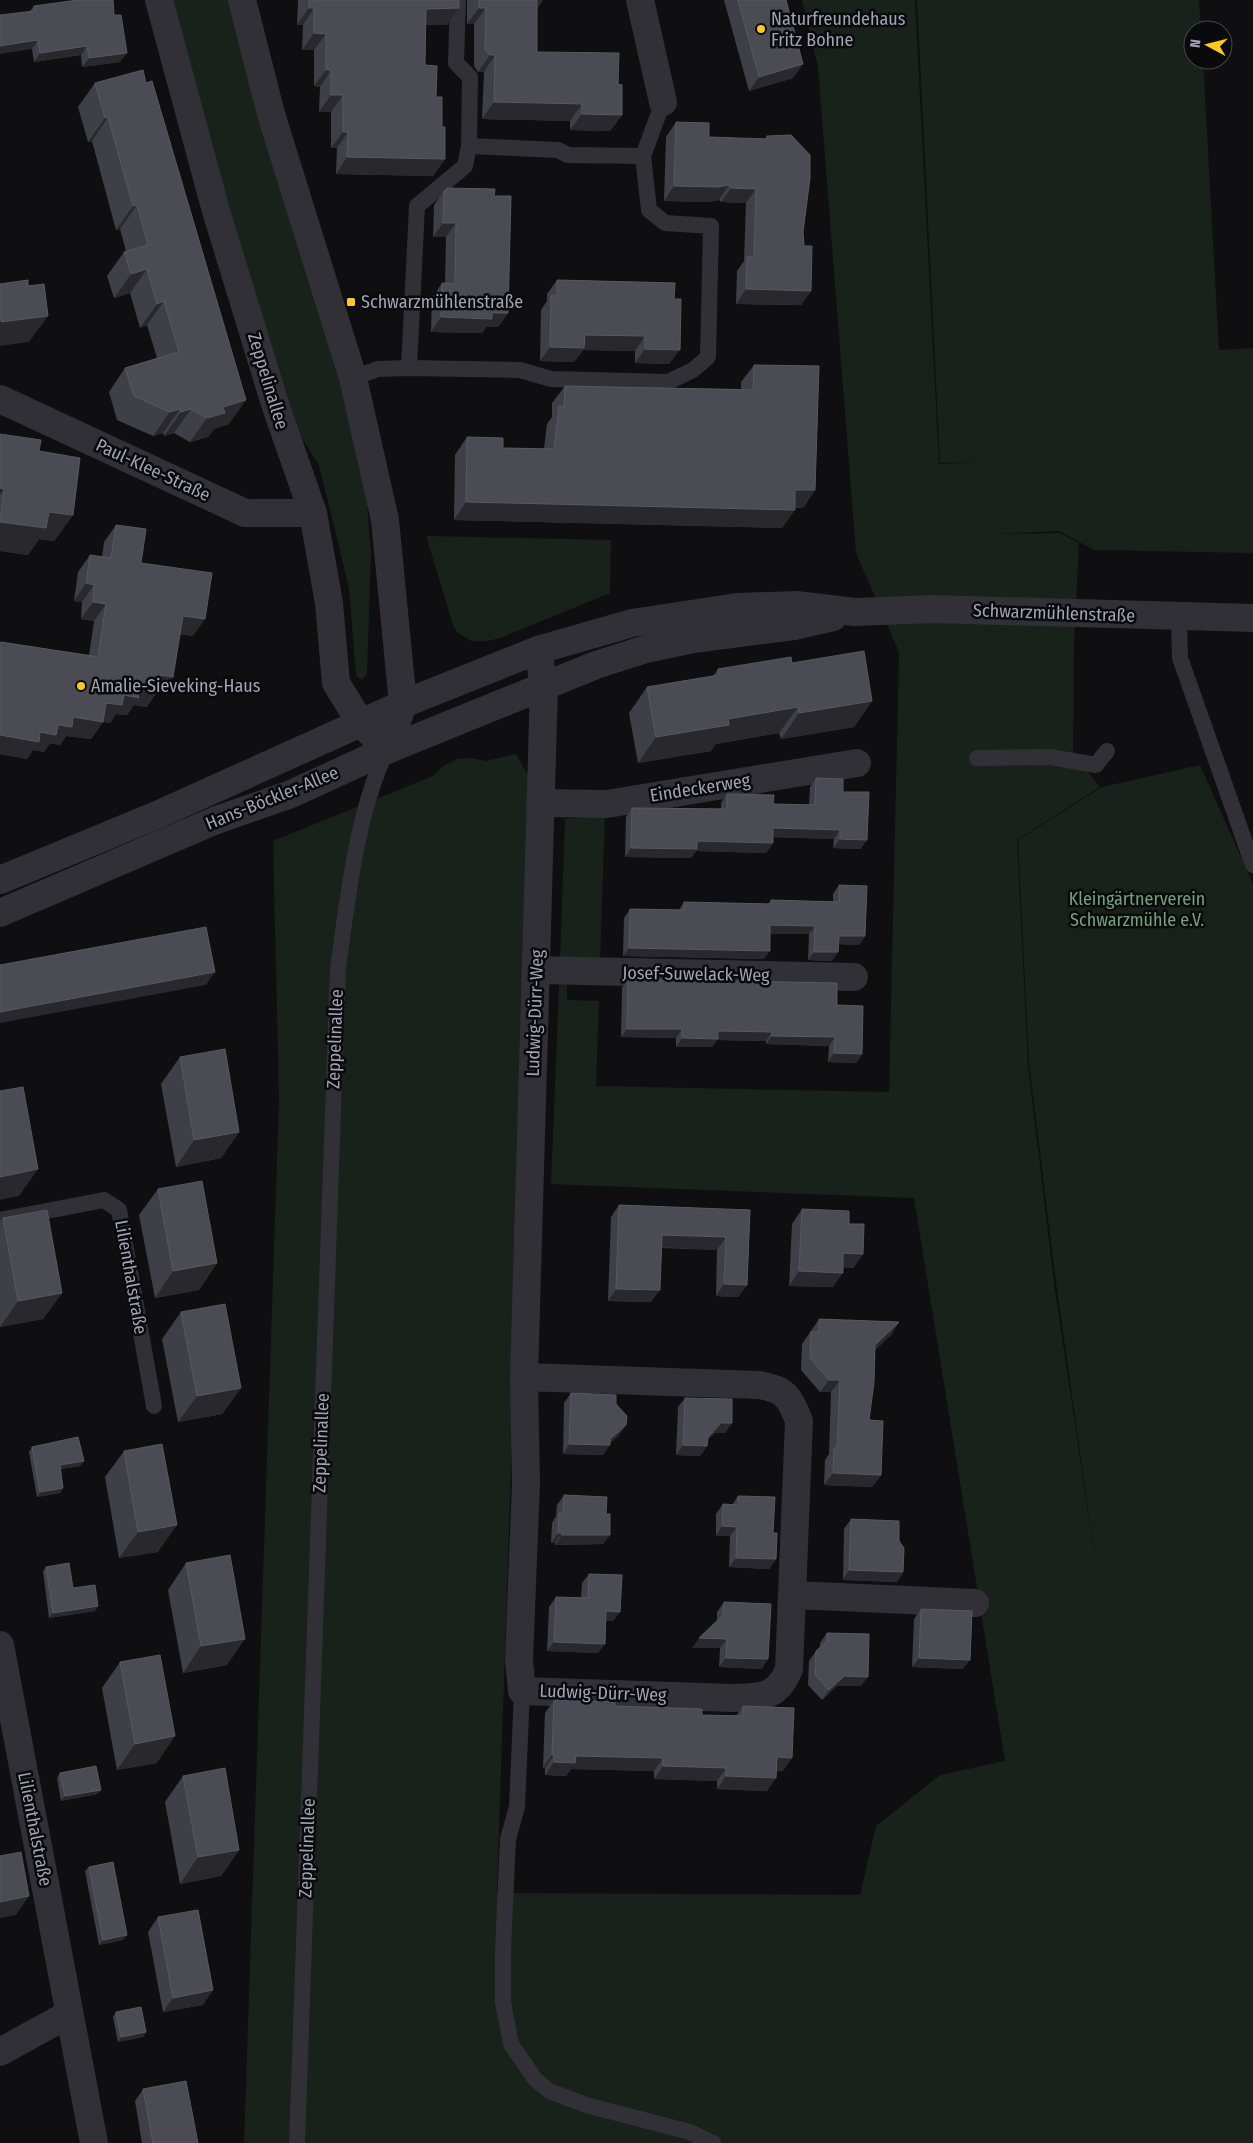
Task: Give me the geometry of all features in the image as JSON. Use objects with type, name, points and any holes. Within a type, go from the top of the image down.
[{"type":"street","name":"Zeppelinallee","points":[[159,0],[219,220],[276,407],[313,513],[329,603],[336,683],[360,722],[387,750],[403,704],[385,520],[353,378],[271,114],[242,0]]},
{"type":"street","points":[[640,0],[663,102]]},
{"type":"street","name":"Paul-Klee-Straße","points":[[0,399],[244,513],[313,513]]},
{"type":"street","name":"Schwarzmühlenstraße","points":[[538,650],[632,623],[737,607],[796,605],[855,612],[932,609],[1253,618]]},
{"type":"street","name":"Schwarzmühlenstraße","points":[[544,686],[596,665],[646,649],[693,639],[794,626],[855,612]]},
{"type":"street","name":"Hans-Böckler-Allee","points":[[0,880],[157,815],[360,722],[538,650]]},
{"type":"street","name":"Ludwig-Dürr-Weg","points":[[524,1377],[759,1384],[773,1387],[786,1395],[799,1421],[789,1669],[779,1687],[761,1697],[722,1698],[522,1691],[520,1660],[526,1483],[524,1377],[544,686],[538,650]]},
{"type":"street","name":"Hans-Böckler-Allee","points":[[0,913],[214,821],[291,794],[387,750],[544,686]]},
{"type":"street","name":"Eindeckerweg","points":[[542,803],[607,804],[857,763]]},
{"type":"street","name":"Josef-Suwelack-Weg","points":[[537,970],[854,977]]},
{"type":"street","points":[[792,1595],[975,1603]]},
{"type":"street","name":"Lilienthalstraße","points":[[0,1645],[94,2143]]},
{"type":"street","points":[[0,2052],[69,2014]]},
{"type":"lane","points":[[409,368],[417,206],[465,166],[469,146],[470,77],[456,63],[458,0]]},
{"type":"lane","points":[[353,378],[378,369],[409,368],[520,370],[551,379],[668,382],[693,370],[708,356],[711,226],[666,222],[649,210],[643,156],[663,102]]},
{"type":"lane","points":[[469,146],[558,150],[568,155],[643,156]]},
{"type":"lane","points":[[1179,617],[1180,658],[1253,865]]},
{"type":"lane","name":"Zeppelinallee","points":[[297,2143],[338,968],[348,898],[365,811],[377,771],[387,750]]},
{"type":"lane","points":[[977,758],[1050,757],[1096,765],[1107,751]]},
{"type":"lane","name":"Lilienthalstraße","points":[[0,1220],[104,1200],[119,1210],[154,1406]]},
{"type":"lane","points":[[522,1691],[517,1807],[508,1839],[503,1950],[504,2002],[511,2044],[534,2079],[549,2091],[586,2104],[690,2132],[713,2143]]},
{"type":"green space","points":[[162,0],[232,0],[364,469],[371,552],[367,674],[362,680],[356,676],[349,588],[319,465],[281,405]]},
{"type":"green space","name":"Kleingärtnerverein Schwarzmühle e.V.","points":[[802,0],[915,0],[939,464],[978,462],[940,463],[917,0],[1199,0],[1200,20],[1183,20],[1183,70],[1204,70],[1219,350],[1253,348],[1253,553],[1094,550],[1059,531],[994,534],[1060,533],[1079,543],[1074,645],[1073,765],[1083,765],[1100,787],[1017,840],[1028,1065],[1054,1283],[1096,1566],[1056,1282],[1029,1064],[1018,840],[1102,787],[1200,765],[1253,884],[1253,2143],[244,2143],[279,1100],[273,841],[433,776],[443,766],[457,759],[471,758],[486,761],[516,754],[529,777],[533,801],[497,1893],[860,1895],[876,1826],[940,1775],[1005,1761],[914,1198],[551,1184],[559,985],[567,984],[567,1000],[599,1001],[596,1086],[889,1092],[899,652],[856,553],[818,67]]},
{"type":"green space","points":[[426,536],[611,540],[610,593],[500,638],[488,641],[472,641],[458,633],[453,625]]},
{"type":"green space","points":[[605,815],[600,962],[560,959],[565,819]]},
{"type":"building","points":[[78,0],[113,0],[114,15],[121,15],[127,53],[89,58],[87,46],[40,53],[38,40],[0,46],[0,15],[34,11],[34,6]]},
{"type":"building","points":[[309,0],[459,0],[459,8],[426,9],[425,65],[437,66],[436,97],[442,97],[442,127],[445,127],[445,159],[347,157],[348,132],[343,132],[343,95],[331,95],[331,70],[326,70],[326,34],[314,33],[314,8],[309,8]]},
{"type":"building","points":[[479,0],[537,0],[537,52],[619,53],[618,84],[622,85],[622,115],[582,114],[582,104],[494,102],[495,55],[490,55],[485,50],[486,8],[479,8]]},
{"type":"building","points":[[738,0],[786,0],[803,64],[759,77]]},
{"type":"building","points":[[143,70],[146,83],[152,81],[246,400],[223,407],[225,413],[207,418],[191,409],[181,412],[180,409],[170,412],[134,396],[125,368],[179,352],[164,301],[157,304],[147,269],[131,274],[124,252],[148,245],[137,205],[133,206],[108,117],[105,118],[95,83]]},
{"type":"building","points":[[676,122],[709,123],[709,137],[767,139],[767,136],[791,135],[810,155],[810,178],[803,232],[804,246],[812,246],[811,291],[746,289],[747,257],[754,257],[756,189],[731,188],[729,185],[718,187],[674,186]]},
{"type":"building","points":[[447,188],[495,189],[494,196],[511,196],[508,313],[492,313],[492,319],[441,317],[442,283],[455,284],[456,223],[443,223],[444,191]]},
{"type":"building","points":[[28,280],[28,286],[44,284],[48,316],[1,322],[0,284]]},
{"type":"building","points":[[557,280],[675,283],[674,299],[681,299],[680,350],[645,349],[645,336],[585,335],[584,348],[550,347],[551,296],[557,296]]},
{"type":"building","points":[[754,365],[819,366],[815,490],[795,490],[795,510],[466,502],[467,437],[503,438],[503,448],[554,449],[559,406],[564,407],[565,386],[753,390]]},
{"type":"building","points":[[0,434],[41,440],[39,451],[80,458],[73,515],[49,512],[46,528],[0,522],[4,489],[0,488]]},
{"type":"building","points":[[116,525],[146,529],[141,563],[212,573],[205,619],[183,616],[173,677],[161,675],[159,689],[135,686],[139,698],[124,695],[122,705],[106,703],[103,722],[73,717],[72,727],[58,725],[56,735],[40,732],[39,742],[0,735],[1,642],[98,657],[106,604],[93,602],[94,585],[86,583],[90,555],[111,558]]},
{"type":"building","points":[[864,651],[872,701],[799,713],[798,707],[728,719],[729,725],[656,737],[647,687],[719,675],[718,669],[791,657],[792,663]]},
{"type":"building","points":[[816,778],[843,779],[843,792],[869,792],[867,840],[840,839],[840,830],[773,828],[773,843],[697,841],[697,849],[631,848],[632,808],[727,809],[727,794],[774,795],[773,804],[815,805]]},
{"type":"building","points":[[839,885],[867,886],[865,936],[839,936],[838,952],[814,952],[815,926],[770,925],[770,951],[629,948],[630,909],[684,910],[684,902],[771,904],[771,900],[839,902]]},
{"type":"building","points":[[206,927],[215,972],[0,1012],[0,965]]},
{"type":"building","points":[[628,979],[837,983],[837,1005],[863,1006],[862,1054],[834,1053],[835,1037],[772,1036],[772,1032],[718,1031],[718,1039],[682,1038],[682,1029],[627,1029]]},
{"type":"building","points":[[225,1049],[239,1132],[194,1140],[180,1057]]},
{"type":"building","points":[[23,1087],[38,1169],[0,1177],[0,1091]]},
{"type":"building","points":[[202,1181],[217,1263],[173,1271],[158,1189]]},
{"type":"building","points":[[619,1205],[750,1210],[747,1285],[724,1284],[726,1237],[662,1235],[660,1290],[616,1289]]},
{"type":"building","points":[[802,1209],[849,1211],[849,1224],[864,1224],[863,1254],[843,1253],[843,1273],[799,1271]]},
{"type":"building","points":[[47,1210],[62,1293],[18,1301],[3,1218]]},
{"type":"building","points":[[225,1304],[241,1388],[197,1396],[181,1312]]},
{"type":"building","points":[[819,1319],[899,1322],[875,1345],[874,1382],[869,1420],[883,1421],[881,1475],[833,1473],[834,1448],[837,1448],[840,1380],[829,1380],[810,1358],[811,1332],[819,1332]]},
{"type":"building","points":[[571,1393],[616,1395],[616,1404],[627,1416],[626,1425],[610,1439],[610,1445],[569,1444]]},
{"type":"building","points":[[685,1398],[732,1399],[732,1423],[721,1423],[708,1437],[707,1446],[683,1445]]},
{"type":"building","points":[[78,1437],[84,1461],[60,1465],[63,1488],[40,1492],[32,1447]]},
{"type":"building","points":[[162,1444],[177,1525],[138,1532],[124,1451]]},
{"type":"building","points":[[564,1495],[607,1497],[606,1514],[610,1514],[610,1535],[562,1535],[562,1533],[558,1533],[559,1513],[563,1513]]},
{"type":"building","points":[[738,1496],[775,1497],[773,1533],[777,1533],[776,1559],[736,1558],[737,1527],[722,1526],[723,1504],[738,1505]]},
{"type":"building","points":[[851,1519],[899,1521],[899,1541],[904,1548],[903,1572],[849,1570]]},
{"type":"building","points":[[230,1555],[245,1639],[201,1646],[186,1563]]},
{"type":"building","points":[[69,1563],[73,1588],[95,1585],[98,1606],[53,1613],[46,1567]]},
{"type":"building","points":[[589,1574],[622,1575],[620,1612],[606,1611],[605,1644],[554,1642],[556,1597],[588,1598]]},
{"type":"building","points":[[724,1602],[771,1604],[768,1659],[726,1658],[727,1639],[699,1638],[723,1615]]},
{"type":"building","points":[[921,1609],[972,1611],[970,1660],[919,1658]]},
{"type":"building","points":[[827,1633],[869,1634],[868,1677],[844,1676],[829,1690],[815,1675],[816,1651],[827,1641]]},
{"type":"building","points":[[160,1655],[175,1736],[135,1744],[120,1662]]},
{"type":"building","points":[[554,1700],[615,1702],[615,1706],[702,1709],[702,1715],[743,1716],[743,1706],[794,1708],[792,1758],[777,1757],[776,1778],[726,1776],[726,1768],[663,1766],[663,1758],[576,1756],[575,1763],[554,1762],[554,1755],[552,1755]]},
{"type":"building","points":[[96,1766],[101,1790],[65,1796],[60,1773]]},
{"type":"building","points":[[225,1768],[239,1850],[198,1857],[183,1776]]},
{"type":"building","points":[[21,1852],[29,1896],[0,1902],[0,1856]]},
{"type":"building","points":[[113,1862],[127,1935],[103,1940],[89,1867]]},
{"type":"building","points":[[198,1910],[213,1990],[173,1998],[158,1917]]},
{"type":"building","points":[[141,2007],[146,2032],[121,2037],[116,2012]]},
{"type":"building","points":[[186,2081],[198,2143],[153,2143],[143,2089]]},
{"type":"place","name":"Naturfreundehaus Fritz Bohne","points":[[761,29]]},
{"type":"place","name":"Schwarzmühlenstraße","points":[[351,302]]},
{"type":"place","name":"Amalie-Sieveking-Haus","points":[[81,686]]}]
